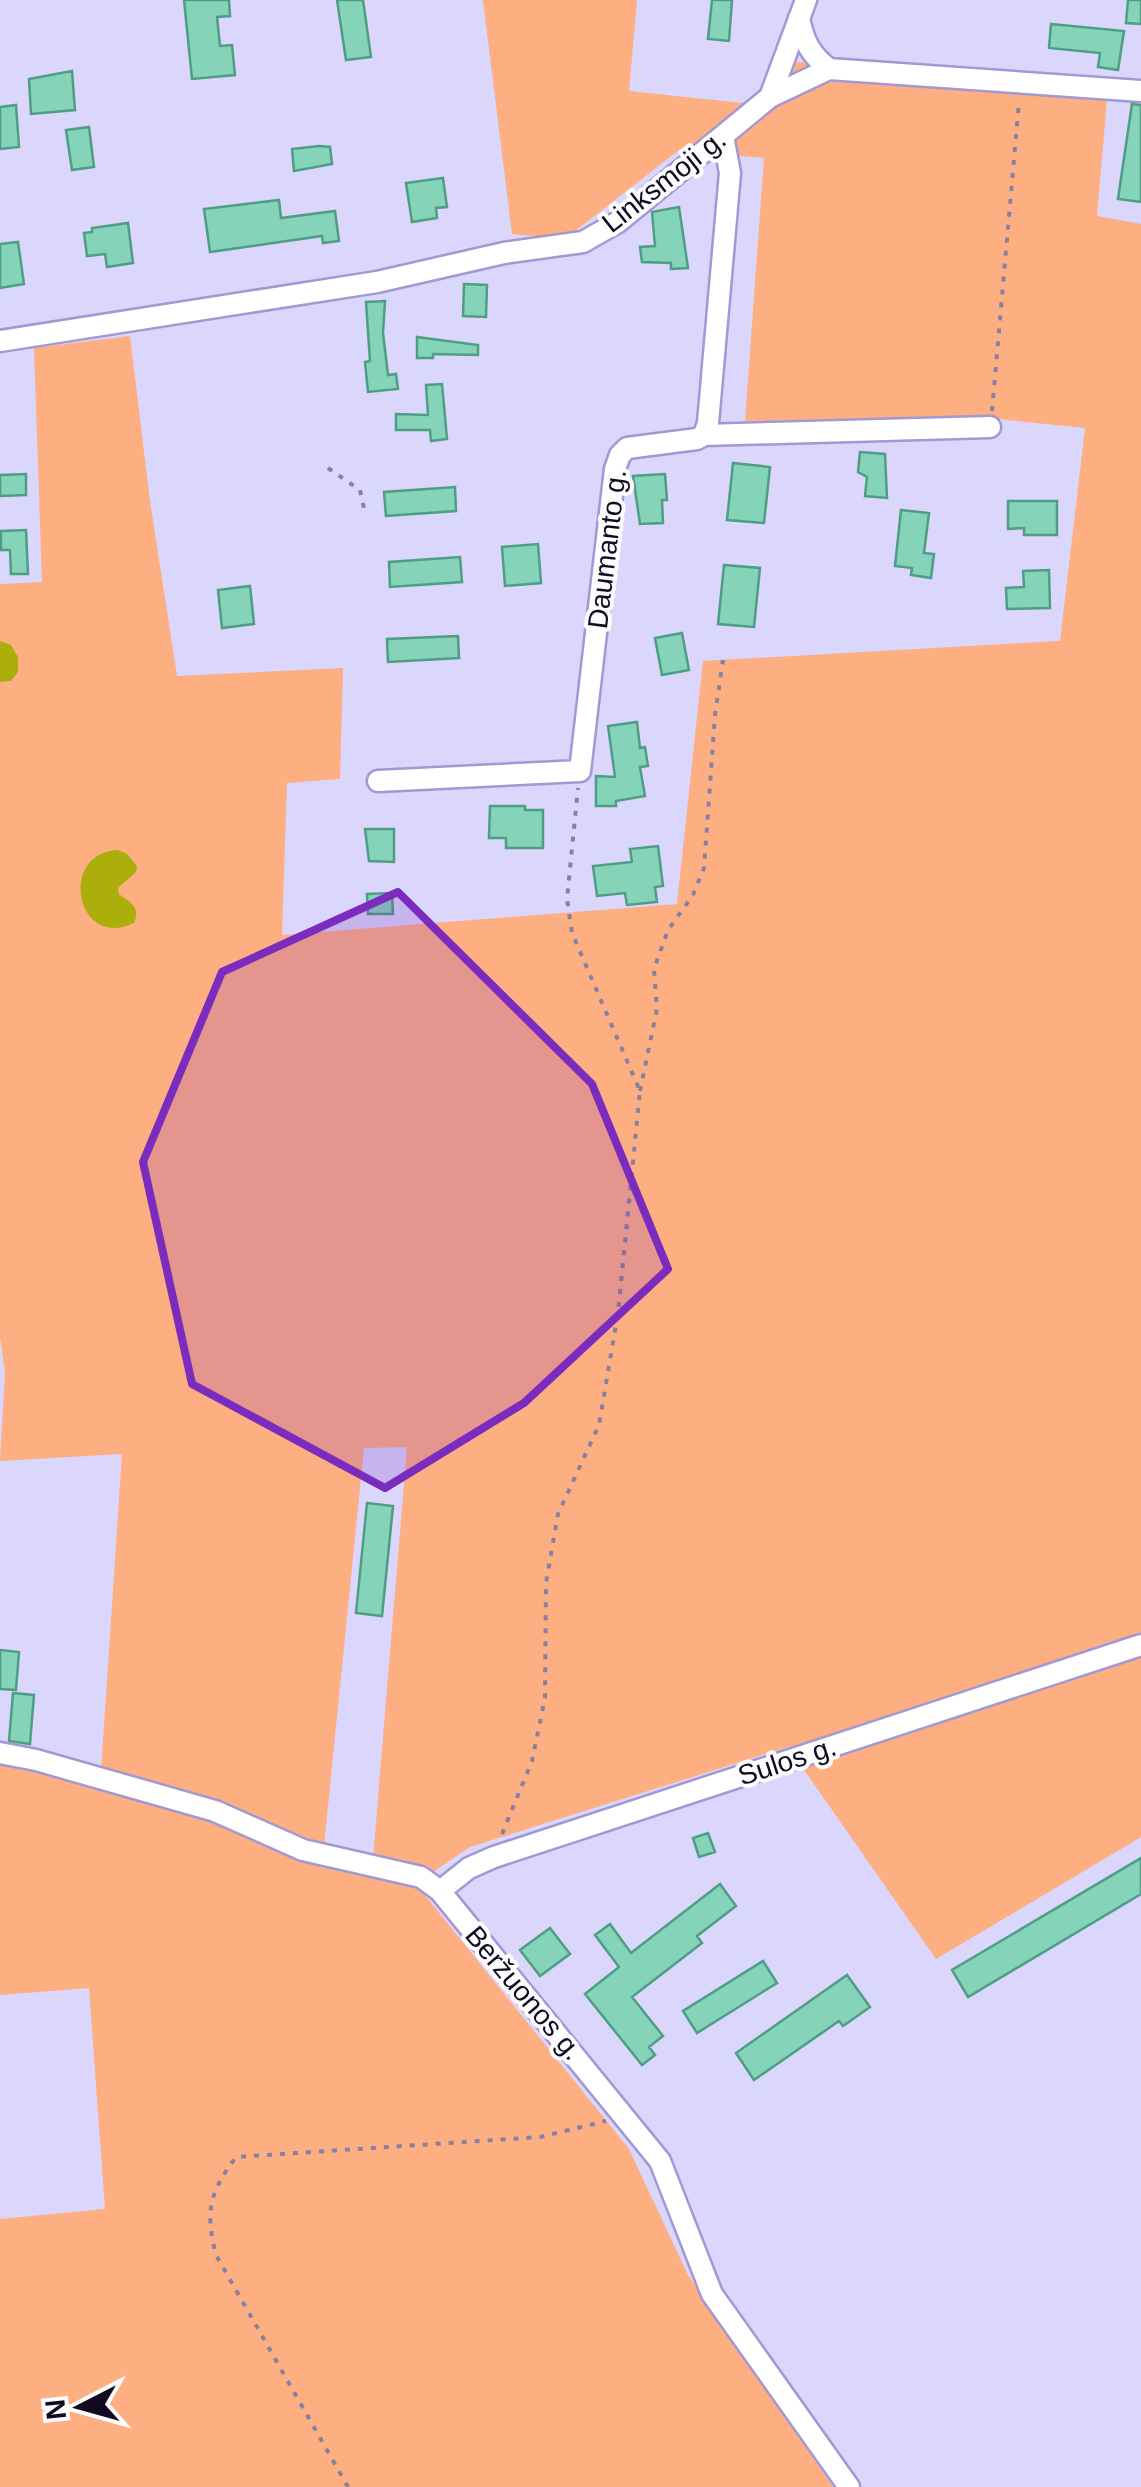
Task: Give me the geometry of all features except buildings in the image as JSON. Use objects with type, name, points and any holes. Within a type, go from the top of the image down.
[{"type":"street","points":[[802,9],[804,42],[829,69]]},
{"type":"street","points":[[770,97],[802,9]]},
{"type":"street","name":"Linksmoji g.","points":[[0,341],[377,282],[504,254],[583,242],[618,222],[770,97],[829,69],[1141,92]]},
{"type":"street","points":[[723,136],[730,173],[704,434],[990,426]]},
{"type":"street","name":"Daumanto g.","points":[[580,771],[615,468],[626,448],[697,439],[704,434]]},
{"type":"street","points":[[378,781],[580,771]]},
{"type":"street","name":"Sulos g.","points":[[440,1891],[469,1868],[494,1857],[1141,1644]]},
{"type":"street","name":"Beržuonos g.","points":[[0,1753],[215,1811],[304,1850],[421,1877],[440,1891],[660,2160],[712,2294],[848,2487]]},
{"type":"path","points":[[990,426],[1021,82]]},
{"type":"path","points":[[328,468],[360,490],[365,513]]},
{"type":"path","points":[[494,1857],[532,1761],[538,1734],[544,1698],[546,1583],[558,1514],[599,1425],[618,1313],[640,1090],[656,1009],[654,968],[668,930],[693,894],[704,868],[723,660]]},
{"type":"path","points":[[580,771],[566,899],[572,933],[640,1090]]},
{"type":"path","points":[[348,2487],[216,2255],[209,2228],[210,2206],[220,2178],[236,2157],[540,2137],[590,2127],[624,2114]]},
{"type":"highlighted area","points":[[398,892],[592,1084],[668,1269],[524,1403],[385,1488],[192,1384],[143,1162],[222,972]]},
{"type":"shaded area","points":[[483,0],[637,0],[629,91],[772,106],[793,61],[972,89],[1107,100],[1097,216],[1141,224],[1141,1837],[936,1959],[788,1747],[470,1847],[430,1874],[373,1859],[407,1447],[364,1448],[324,1846],[101,1771],[122,1454],[0,1461],[5,1373],[0,1337],[0,682],[11,681],[0,641],[0,584],[42,582],[34,348],[130,336],[177,676],[343,668],[340,779],[287,783],[282,935],[677,904],[703,661],[1060,641],[1085,428],[978,417],[745,421],[764,158],[679,150],[574,232],[554,238],[512,234]]},
{"type":"shaded area","points":[[0,641],[11,645],[18,657],[18,672],[11,681],[0,682]]},
{"type":"shaded area","points":[[118,850],[137,866],[136,872],[118,888],[136,913],[134,923],[114,928],[98,924],[87,913],[81,898],[81,881],[87,866],[99,855]]},
{"type":"shaded area","points":[[0,1765],[100,1786],[199,1814],[420,1889],[629,2149],[688,2275],[833,2487],[0,2487],[0,2219],[105,2209],[89,1988],[0,1995]]}]
